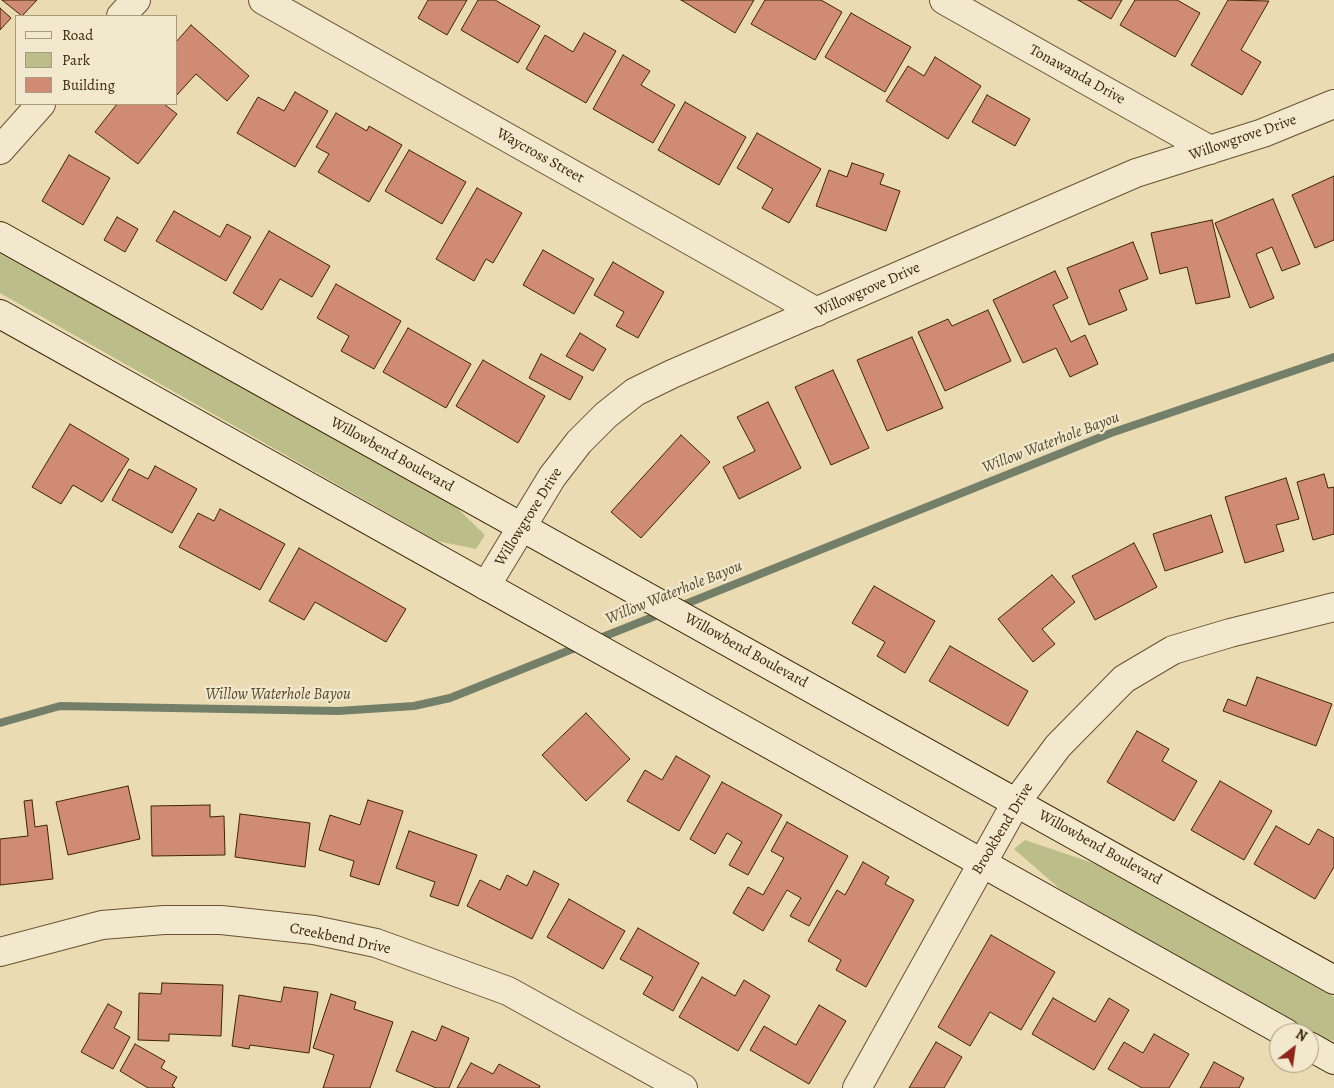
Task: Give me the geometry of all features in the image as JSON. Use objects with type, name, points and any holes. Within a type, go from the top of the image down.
[{"type":"street","points":[[122,15],[136,0]]},
{"type":"street","name":"Waycross Street","points":[[263,0],[817,312]]},
{"type":"street","name":"Tonawanda Drive","points":[[944,0],[1210,150]]},
{"type":"street","name":"Willowgrove Drive","points":[[486,586],[552,476],[579,442],[606,415],[635,392],[672,374],[1128,177],[1263,133],[1334,104]]},
{"type":"street","points":[[0,150],[40,105]]},
{"type":"street","name":"Willowbend Boulevard","points":[[0,236],[520,527],[726,639],[1334,980]]},
{"type":"street","points":[[0,314],[982,861],[1269,1023]]},
{"type":"street","name":"Brookbend Drive","points":[[857,1088],[1016,801],[1058,746],[1124,678],[1173,650],[1230,633],[1334,607]]},
{"type":"street","name":"Creekbend Drive","points":[[0,952],[102,925],[164,920],[222,920],[314,930],[376,944],[508,991],[683,1088]]},
{"type":"street","points":[[1319,1052],[1334,1060]]},
{"type":"green space","points":[[0,254],[139,329],[456,507],[485,535],[476,549],[437,541],[0,293]]},
{"type":"green space","points":[[1025,840],[1096,864],[1334,997],[1334,1041],[1319,1037],[1319,1023],[1293,1023],[1060,889],[1014,849]]},
{"type":"building","points":[[2,0],[37,0],[21,15]]},
{"type":"building","points":[[428,0],[467,0],[447,35],[418,18]]},
{"type":"building","points":[[478,0],[495,0],[540,26],[518,63],[461,30]]},
{"type":"building","points":[[681,0],[754,0],[735,33]]},
{"type":"building","points":[[765,0],[821,0],[842,12],[815,60],[751,24]]},
{"type":"building","points":[[1078,0],[1122,0],[1111,19]]},
{"type":"building","points":[[1135,0],[1177,0],[1200,13],[1175,57],[1120,25]]},
{"type":"building","points":[[1228,0],[1269,1],[1241,50],[1261,62],[1242,95],[1191,65]]},
{"type":"building","points":[[0,8],[11,18],[0,30]]},
{"type":"building","points":[[851,13],[911,47],[885,92],[825,57]]},
{"type":"building","points":[[191,25],[249,76],[227,101],[196,74],[178,94],[178,40]]},
{"type":"building","points":[[584,33],[616,51],[586,103],[526,69],[545,35],[573,52]]},
{"type":"building","points":[[623,55],[650,71],[641,85],[675,105],[653,143],[593,109]]},
{"type":"building","points":[[935,57],[981,86],[948,139],[886,101],[908,66],[924,76]]},
{"type":"building","points":[[295,92],[328,111],[295,167],[237,133],[258,97],[284,111]]},
{"type":"building","points":[[987,95],[1030,119],[1015,146],[972,122]]},
{"type":"building","points":[[685,102],[746,137],[719,185],[658,150]]},
{"type":"building","points":[[116,105],[165,105],[177,114],[138,164],[95,132]]},
{"type":"building","points":[[336,113],[367,131],[369,126],[402,145],[369,202],[318,172],[329,154],[316,147]]},
{"type":"building","points":[[757,133],[821,169],[789,223],[762,208],[773,189],[737,168]]},
{"type":"building","points":[[409,150],[466,182],[442,224],[385,191]]},
{"type":"building","points":[[69,155],[110,178],[83,225],[42,201]]},
{"type":"building","points":[[852,163],[884,174],[880,184],[900,191],[886,231],[816,206],[829,170],[847,177]]},
{"type":"building","points":[[1334,176],[1334,240],[1315,248],[1292,195]]},
{"type":"building","points":[[477,188],[522,213],[493,263],[486,259],[474,281],[436,259]]},
{"type":"building","points":[[1273,199],[1300,264],[1282,271],[1272,247],[1256,254],[1274,298],[1250,308],[1215,223]]},
{"type":"building","points":[[174,211],[220,237],[227,224],[251,237],[226,281],[156,241]]},
{"type":"building","points":[[117,217],[138,229],[125,252],[104,240]]},
{"type":"building","points":[[1212,220],[1230,297],[1196,304],[1187,267],[1160,274],[1151,233]]},
{"type":"building","points":[[269,231],[330,266],[312,297],[280,279],[262,310],[233,293]]},
{"type":"building","points":[[1133,242],[1148,279],[1119,290],[1127,310],[1089,325],[1067,268]]},
{"type":"building","points":[[543,250],[594,279],[574,314],[523,285]]},
{"type":"building","points":[[613,262],[664,292],[638,338],[616,326],[624,312],[594,295]]},
{"type":"building","points":[[1055,271],[1068,298],[1053,305],[1071,342],[1085,335],[1098,364],[1070,377],[1056,348],[1023,363],[993,300]]},
{"type":"building","points":[[336,284],[401,321],[374,369],[341,351],[349,336],[317,318]]},
{"type":"building","points":[[988,310],[1011,361],[945,391],[918,332],[948,319],[952,326]]},
{"type":"building","points":[[408,328],[471,364],[446,408],[383,372]]},
{"type":"building","points":[[580,333],[606,349],[593,371],[566,356]]},
{"type":"building","points":[[912,337],[943,408],[887,431],[857,360]]},
{"type":"building","points":[[541,354],[583,377],[570,400],[529,378]]},
{"type":"building","points":[[483,360],[545,396],[518,443],[456,406]]},
{"type":"building","points":[[833,370],[869,448],[831,465],[795,387]]},
{"type":"building","points":[[768,402],[801,468],[739,499],[723,467],[755,451],[737,417]]},
{"type":"building","points":[[70,424],[129,459],[102,502],[73,485],[61,504],[32,487]]},
{"type":"building","points":[[681,435],[710,462],[641,538],[611,512]]},
{"type":"building","points":[[155,466],[197,489],[172,533],[112,500],[129,469],[148,479]]},
{"type":"building","points":[[1324,474],[1328,488],[1334,487],[1334,534],[1313,540],[1297,482]]},
{"type":"building","points":[[1286,478],[1299,519],[1276,525],[1284,551],[1245,563],[1225,497]]},
{"type":"building","points":[[220,509],[285,544],[260,590],[179,547],[198,513],[214,521]]},
{"type":"building","points":[[1211,515],[1223,552],[1165,571],[1153,534]]},
{"type":"building","points":[[1134,543],[1157,587],[1095,620],[1072,576]]},
{"type":"building","points":[[299,548],[406,609],[386,642],[315,602],[304,620],[269,601]]},
{"type":"building","points":[[1052,575],[1075,602],[1042,629],[1055,644],[1033,662],[998,619]]},
{"type":"building","points":[[874,586],[935,621],[905,673],[877,656],[885,642],[852,623]]},
{"type":"building","points":[[950,646],[1028,691],[1008,726],[929,681]]},
{"type":"building","points":[[1257,677],[1332,704],[1316,746],[1223,711],[1228,699],[1246,706]]},
{"type":"building","points":[[586,713],[630,759],[586,801],[542,755]]},
{"type":"building","points":[[1137,731],[1169,749],[1162,761],[1197,781],[1174,821],[1107,782]]},
{"type":"building","points":[[676,756],[710,776],[679,831],[627,801],[645,770],[662,780]]},
{"type":"building","points":[[1220,781],[1272,811],[1244,860],[1191,830]]},
{"type":"building","points":[[722,782],[782,815],[748,875],[729,865],[742,842],[727,833],[715,854],[690,839]]},
{"type":"building","points":[[128,786],[140,839],[68,855],[56,802]]},
{"type":"building","points":[[32,800],[35,827],[47,825],[53,879],[0,885],[0,839],[28,836],[24,801]]},
{"type":"building","points":[[368,800],[403,811],[379,885],[350,876],[354,861],[319,850],[330,815],[360,825]]},
{"type":"building","points":[[210,805],[210,817],[224,816],[225,855],[152,856],[151,806]]},
{"type":"building","points":[[240,814],[310,823],[305,867],[235,857]]},
{"type":"building","points":[[787,822],[848,856],[809,926],[790,916],[801,898],[787,890],[763,931],[733,913],[748,887],[763,895],[784,858],[771,851]]},
{"type":"building","points":[[1276,826],[1309,845],[1318,829],[1334,838],[1334,867],[1315,899],[1254,864]]},
{"type":"building","points":[[409,831],[477,855],[458,906],[430,896],[435,882],[396,868]]},
{"type":"building","points":[[863,862],[889,877],[885,884],[914,900],[866,987],[836,970],[841,960],[808,941],[837,890],[845,895]]},
{"type":"building","points":[[534,871],[559,884],[532,939],[467,906],[480,880],[500,890],[507,875],[527,886]]},
{"type":"building","points":[[569,899],[625,931],[603,969],[547,937]]},
{"type":"building","points":[[638,928],[699,963],[673,1011],[643,994],[653,977],[620,959]]},
{"type":"building","points":[[991,935],[1055,972],[1021,1030],[990,1012],[970,1046],[938,1027]]},
{"type":"building","points":[[702,977],[735,996],[744,980],[770,996],[738,1051],[679,1017]]},
{"type":"building","points":[[162,983],[223,985],[221,1036],[169,1034],[169,1041],[138,1040],[139,993],[161,994]]},
{"type":"building","points":[[284,987],[318,992],[309,1053],[250,1045],[249,1049],[232,1046],[239,995],[281,1002]]},
{"type":"building","points":[[331,994],[356,1002],[354,1009],[393,1022],[370,1088],[323,1088],[334,1055],[313,1048]]},
{"type":"building","points":[[1053,998],[1095,1022],[1109,998],[1129,1010],[1094,1070],[1032,1034]]},
{"type":"building","points":[[108,1004],[122,1012],[114,1028],[130,1037],[113,1069],[81,1052]]},
{"type":"building","points":[[819,1005],[846,1021],[809,1084],[750,1050],[764,1026],[796,1045]]},
{"type":"building","points":[[442,1026],[469,1038],[449,1088],[436,1088],[396,1071],[412,1031],[436,1041]]},
{"type":"building","points":[[1154,1034],[1189,1054],[1169,1088],[1142,1088],[1108,1069],[1124,1042],[1143,1053]]},
{"type":"building","points":[[936,1042],[962,1057],[944,1088],[909,1088]]},
{"type":"building","points":[[135,1044],[165,1061],[161,1068],[177,1077],[172,1086],[175,1088],[148,1088],[120,1071]]},
{"type":"building","points":[[1214,1062],[1244,1078],[1239,1088],[1200,1088]]},
{"type":"building","points":[[471,1063],[493,1074],[499,1064],[540,1086],[539,1088],[457,1088]]},
{"type":"waterway","name":"Willow Waterhole Bayou","points":[[678,607],[1111,433],[1334,357]]},
{"type":"waterway","name":"Willow Waterhole Bayou","points":[[595,640],[663,613]]},
{"type":"waterway","name":"Willow Waterhole Bayou","points":[[0,723],[60,706],[338,711],[414,706],[450,698],[580,646]]}]
